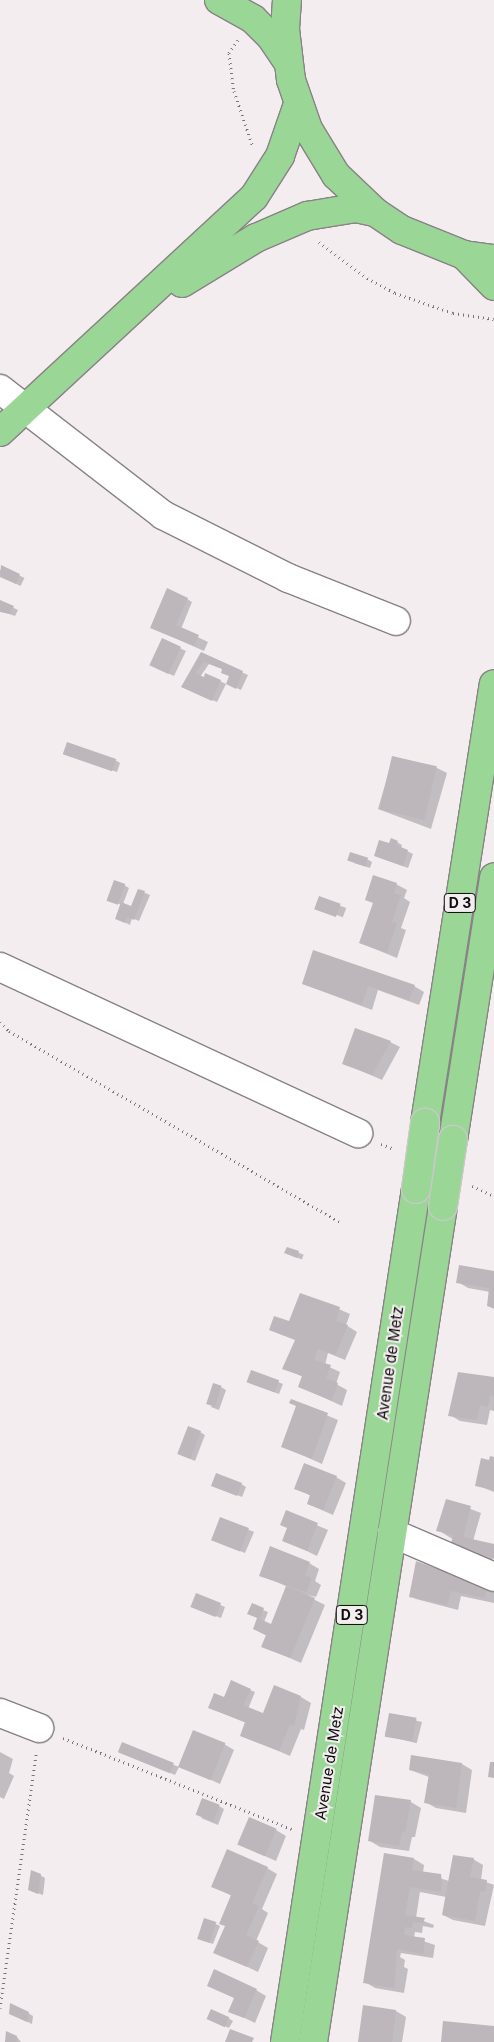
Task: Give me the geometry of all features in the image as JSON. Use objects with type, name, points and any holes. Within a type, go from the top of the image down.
[{"type":"main road","points":[[219,0],[253,19],[271,37],[287,61]]},
{"type":"main road","points":[[287,0],[287,61],[298,104],[308,129],[336,175],[374,212],[402,230],[464,255],[494,259]]},
{"type":"main road","points":[[0,432],[128,317],[254,197],[280,156],[298,104]]},
{"type":"main road","points":[[128,317],[228,254],[283,224],[329,210],[356,208],[374,212]]},
{"type":"main road","points":[[464,255],[494,286]]},
{"type":"main road","name":"Avenue de Metz","points":[[285,2042],[494,684]]},
{"type":"main road","name":"Avenue de Metz","points":[[313,2042],[494,877]]},
{"type":"street","points":[[0,389],[163,515],[288,578],[396,621]]},
{"type":"street","points":[[0,967],[358,1133]]},
{"type":"street","points":[[392,1533],[494,1577]]},
{"type":"street","points":[[0,1713],[39,1728]]},
{"type":"path","points":[[0,1022],[9,1031],[340,1222]]},
{"type":"path","points":[[0,2008],[39,1728],[317,1839]]},
{"type":"building","points":[[1,565],[20,574],[16,584],[0,577]]},
{"type":"building","points":[[167,588],[188,598],[176,625],[199,635],[194,646],[150,628]]},
{"type":"building","points":[[0,600],[14,606],[10,614],[0,612]]},
{"type":"building","points":[[162,638],[181,647],[168,674],[149,665]]},
{"type":"building","points":[[201,652],[243,671],[236,689],[226,684],[229,676],[221,673],[222,669],[204,662],[195,673],[204,677],[205,673],[221,680],[212,701],[181,687]]},
{"type":"building","points":[[67,742],[116,759],[112,771],[63,754]]},
{"type":"building","points":[[392,756],[437,766],[424,820],[380,810]]},
{"type":"building","points":[[391,838],[398,841],[396,845],[408,850],[403,866],[374,856],[379,840],[389,843]]},
{"type":"building","points":[[350,852],[368,858],[365,866],[347,861]]},
{"type":"building","points":[[373,875],[397,883],[394,893],[401,895],[392,922],[397,923],[387,953],[359,943],[373,903],[365,900]]},
{"type":"building","points":[[114,880],[125,884],[118,905],[106,901]]},
{"type":"building","points":[[138,889],[145,891],[134,920],[127,917],[125,923],[115,919],[121,902],[131,906]]},
{"type":"building","points":[[319,896],[341,904],[336,917],[314,909]]},
{"type":"building","points":[[313,950],[415,985],[409,1000],[368,986],[362,1005],[302,984]]},
{"type":"building","points":[[355,1028],[391,1041],[372,1075],[342,1064]]},
{"type":"building","points":[[287,1247],[299,1251],[297,1258],[284,1253]]},
{"type":"building","points":[[459,1265],[494,1271],[494,1308],[487,1306],[489,1288],[456,1283]]},
{"type":"building","points":[[300,1293],[340,1307],[336,1321],[348,1325],[335,1355],[318,1349],[314,1360],[331,1365],[326,1378],[338,1383],[332,1401],[298,1387],[302,1376],[282,1369],[295,1340],[269,1330],[274,1316],[289,1321]]},
{"type":"building","points":[[251,1370],[279,1380],[275,1392],[247,1382]]},
{"type":"building","points":[[458,1372],[494,1377],[494,1396],[490,1395],[488,1407],[480,1405],[477,1420],[448,1416]]},
{"type":"building","points":[[213,1383],[222,1386],[215,1407],[206,1404]]},
{"type":"building","points":[[291,1399],[328,1413],[312,1459],[281,1447],[296,1406],[289,1403]]},
{"type":"building","points":[[188,1426],[201,1431],[190,1459],[177,1454]]},
{"type":"building","points":[[490,1456],[494,1457],[494,1490],[475,1486],[481,1458],[489,1460]]},
{"type":"building","points":[[304,1463],[337,1476],[323,1510],[307,1504],[310,1495],[294,1489]]},
{"type":"building","points":[[216,1473],[242,1483],[237,1496],[211,1486]]},
{"type":"building","points":[[446,1499],[471,1506],[463,1537],[494,1544],[494,1559],[484,1555],[482,1559],[450,1545],[454,1535],[436,1531]]},
{"type":"building","points":[[286,1510],[318,1523],[307,1551],[282,1541],[287,1528],[280,1525]]},
{"type":"building","points":[[220,1517],[249,1528],[240,1551],[211,1540]]},
{"type":"building","points":[[270,1546],[310,1562],[305,1575],[312,1578],[306,1592],[259,1576]]},
{"type":"building","points":[[416,1561],[487,1587],[485,1598],[451,1591],[447,1605],[409,1597]]},
{"type":"building","points":[[286,1586],[315,1598],[290,1658],[261,1647],[266,1635],[253,1629],[257,1618],[247,1614],[252,1603],[264,1608],[260,1619],[271,1624]]},
{"type":"building","points":[[196,1593],[221,1603],[215,1617],[190,1607]]},
{"type":"building","points":[[231,1680],[251,1689],[243,1705],[263,1713],[274,1685],[301,1696],[294,1726],[290,1724],[279,1751],[240,1736],[245,1722],[208,1708],[214,1693],[224,1697]]},
{"type":"building","points":[[389,1713],[417,1718],[412,1741],[385,1737]]},
{"type":"building","points":[[193,1730],[225,1743],[210,1780],[178,1767]]},
{"type":"building","points":[[122,1742],[174,1763],[170,1773],[118,1752]]},
{"type":"building","points":[[411,1755],[462,1763],[456,1808],[424,1803],[429,1774],[409,1770]]},
{"type":"building","points":[[490,1762],[494,1762],[494,1778],[488,1777]]},
{"type":"building","points":[[375,1795],[411,1800],[405,1832],[402,1832],[399,1846],[368,1841]]},
{"type":"building","points":[[202,1798],[220,1805],[213,1822],[196,1815]]},
{"type":"building","points":[[249,1817],[277,1829],[265,1856],[237,1845]]},
{"type":"building","points":[[227,1849],[268,1867],[252,1903],[259,1906],[246,1935],[259,1941],[247,1967],[213,1953],[225,1926],[219,1924],[231,1895],[211,1887]]},
{"type":"building","points":[[384,1853],[414,1858],[412,1870],[441,1874],[442,1883],[441,1892],[410,1887],[405,1915],[425,1918],[423,1923],[413,1922],[412,1928],[405,1927],[404,1935],[425,1938],[423,1954],[397,1949],[394,1988],[363,1983]]},
{"type":"building","points":[[453,1855],[474,1858],[470,1877],[487,1880],[485,1892],[480,1891],[475,1921],[442,1915]]},
{"type":"building","points":[[31,1870],[41,1874],[38,1894],[28,1890]]},
{"type":"building","points":[[204,1918],[216,1922],[210,1943],[197,1939]]},
{"type":"building","points":[[214,1969],[257,1989],[244,2018],[228,2012],[234,1998],[207,1986]]},
{"type":"building","points":[[10,2003],[29,2012],[27,2022],[9,2014]]},
{"type":"building","points":[[363,2005],[396,2010],[392,2042],[358,2042]]},
{"type":"building","points":[[211,2009],[229,2017],[225,2027],[207,2019]]},
{"type":"building","points":[[443,2021],[494,2026],[494,2042],[441,2042]]},
{"type":"building","points":[[230,2029],[254,2038],[252,2042],[225,2042]]},
{"type":"building","points":[[6,2031],[17,2036],[16,2042],[5,2042]]}]
